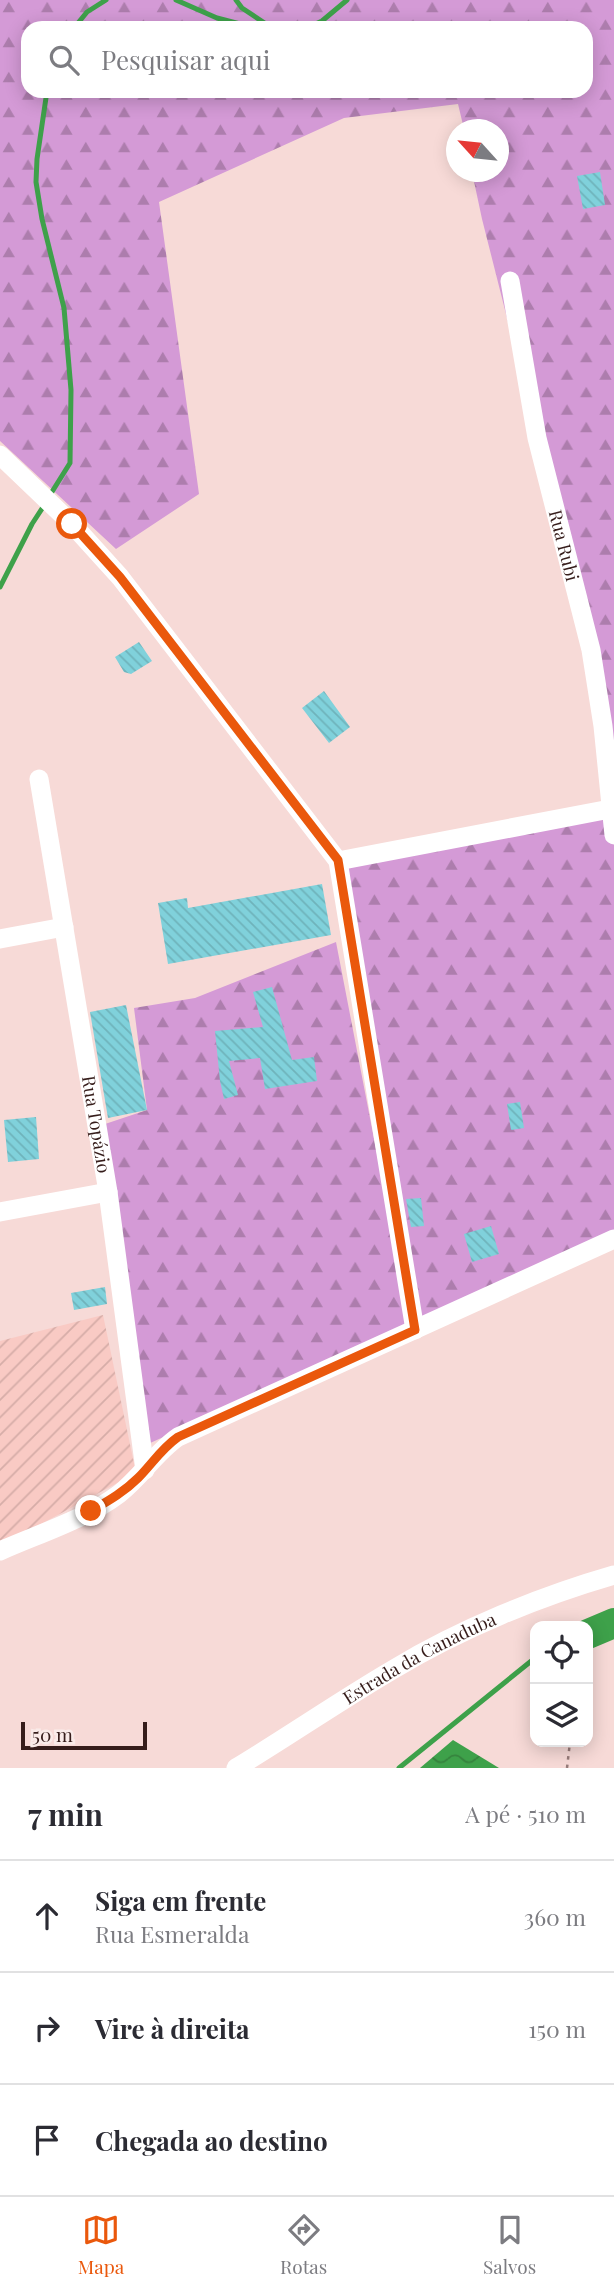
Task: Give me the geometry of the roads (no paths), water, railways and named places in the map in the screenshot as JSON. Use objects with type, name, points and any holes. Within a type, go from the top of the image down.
[{"type":"street","name":"Rua Rubi","points":[[510,281],[537,438],[591,650],[603,726],[614,835]]},
{"type":"street","points":[[0,455],[72,524],[120,577],[338,860],[415,1330]]},
{"type":"street","name":"Rua Topázio","points":[[39,779],[108,1192],[145,1470]]},
{"type":"street","points":[[338,860],[610,809]]},
{"type":"street","points":[[0,939],[64,927]]},
{"type":"street","points":[[0,1212],[108,1192]]},
{"type":"street","points":[[0,1551],[91,1511],[117,1496],[178,1437],[614,1239]]},
{"type":"street","name":"Estrada da Canaduba","points":[[236,1768],[395,1668],[528,1605],[574,1586],[614,1575]]},
{"type":"water","points":[[453,1740],[499,1768],[420,1768]]},
{"type":"waterway","points":[[80,21],[87,12],[106,0]]},
{"type":"waterway","points":[[176,0],[229,21]]},
{"type":"waterway","points":[[236,0],[242,8],[262,21]]},
{"type":"waterway","points":[[322,21],[347,0]]},
{"type":"waterway","points":[[46,98],[36,182],[42,219],[64,308],[71,390],[70,463],[50,495]]},
{"type":"waterway","points":[[0,587],[45,504]]},
{"type":"waterway","points":[[593,1632],[614,1623]]},
{"type":"waterway","points":[[399,1768],[530,1662]]}]
